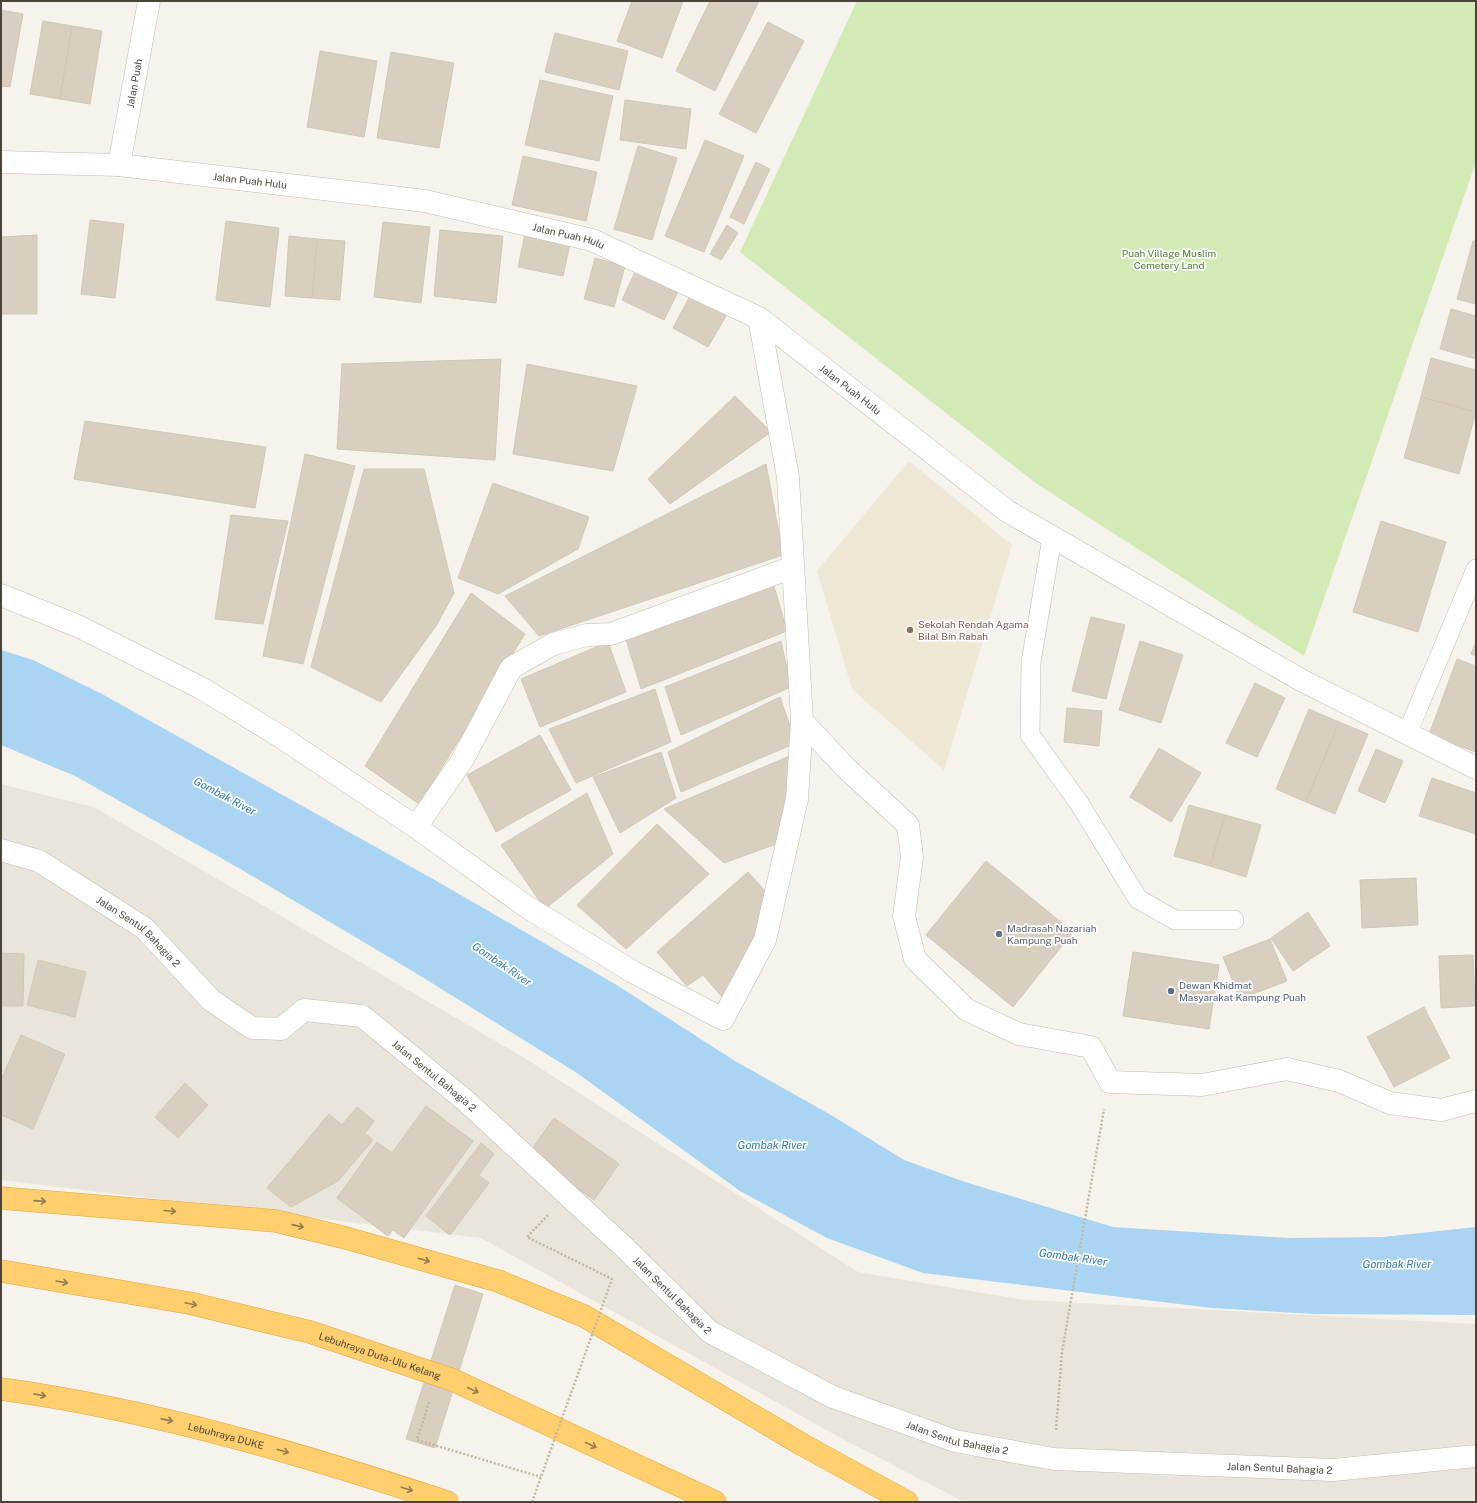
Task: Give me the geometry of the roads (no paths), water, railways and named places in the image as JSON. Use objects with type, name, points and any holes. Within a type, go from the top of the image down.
[{"type":"highway","points":[[1,1198],[276,1221],[346,1238],[498,1281],[584,1316],[803,1445],[907,1502]]},
{"type":"highway","points":[[1,1271],[24,1276]]},
{"type":"highway","points":[[1,1278],[24,1276]]},
{"type":"highway","name":"Lebuhraya Duta-Ulu Kelang","points":[[24,1276],[189,1303],[310,1332],[453,1380],[715,1502]]},
{"type":"highway","name":"Lebuhraya DUKE","points":[[1,1389],[32,1393],[174,1421],[326,1462],[447,1502]]},
{"type":"street","name":"Jalan Puah","points":[[119,165],[149,1]]},
{"type":"street","name":"Jalan Puah Hulu","points":[[1,162],[119,165],[425,201],[579,235],[592,240],[759,318],[1008,511],[1052,538],[1301,680],[1476,768]]},
{"type":"street","points":[[1,595],[80,627],[200,688],[281,737],[416,827],[527,907],[633,972],[723,1019],[764,940],[797,800],[802,722],[788,478],[759,318]]},
{"type":"street","points":[[416,827],[463,758],[511,668],[554,644],[587,635],[611,634],[793,567]]},
{"type":"street","points":[[802,722],[848,770],[908,825],[912,857],[904,916],[915,959],[967,1010],[1019,1034],[1091,1047],[1110,1082],[1202,1085],[1287,1069],[1339,1081],[1390,1103],[1441,1110],[1476,1101]]},
{"type":"street","name":"Jalan Sentul Bahagia 2","points":[[1,850],[39,861],[144,928],[211,1000],[252,1028],[281,1028],[304,1010],[362,1016],[467,1102],[624,1247],[710,1332],[833,1397],[955,1441],[1054,1459],[1334,1470],[1476,1456]]},
{"type":"lane","points":[[1052,538],[1031,662],[1030,735],[1079,803],[1138,898],[1175,920],[1234,920]]},
{"type":"lane","points":[[1407,734],[1476,569]]},
{"type":"water","name":"Gombak River","points":[[1,650],[33,660],[102,694],[433,879],[615,984],[735,1061],[831,1115],[904,1160],[965,1182],[1113,1227],[1289,1238],[1383,1237],[1476,1227],[1476,1315],[1315,1314],[1212,1308],[923,1273],[827,1238],[740,1191],[577,1073],[414,972],[237,867],[75,776],[1,745]]},
{"type":"place","name":"Sekolah Rendah Agama Bilal Bin Rabah","points":[[910,630]]},
{"type":"place","name":"Madrasah Nazariah Kampung Puah","points":[[999,934]]},
{"type":"place","name":"Dewan Khidmat Masyarakat Kampung Puah","points":[[1171,991]]},
{"type":"park label","name":"Puah Village Muslim Cemetery Land","points":[[1169,258]]}]
